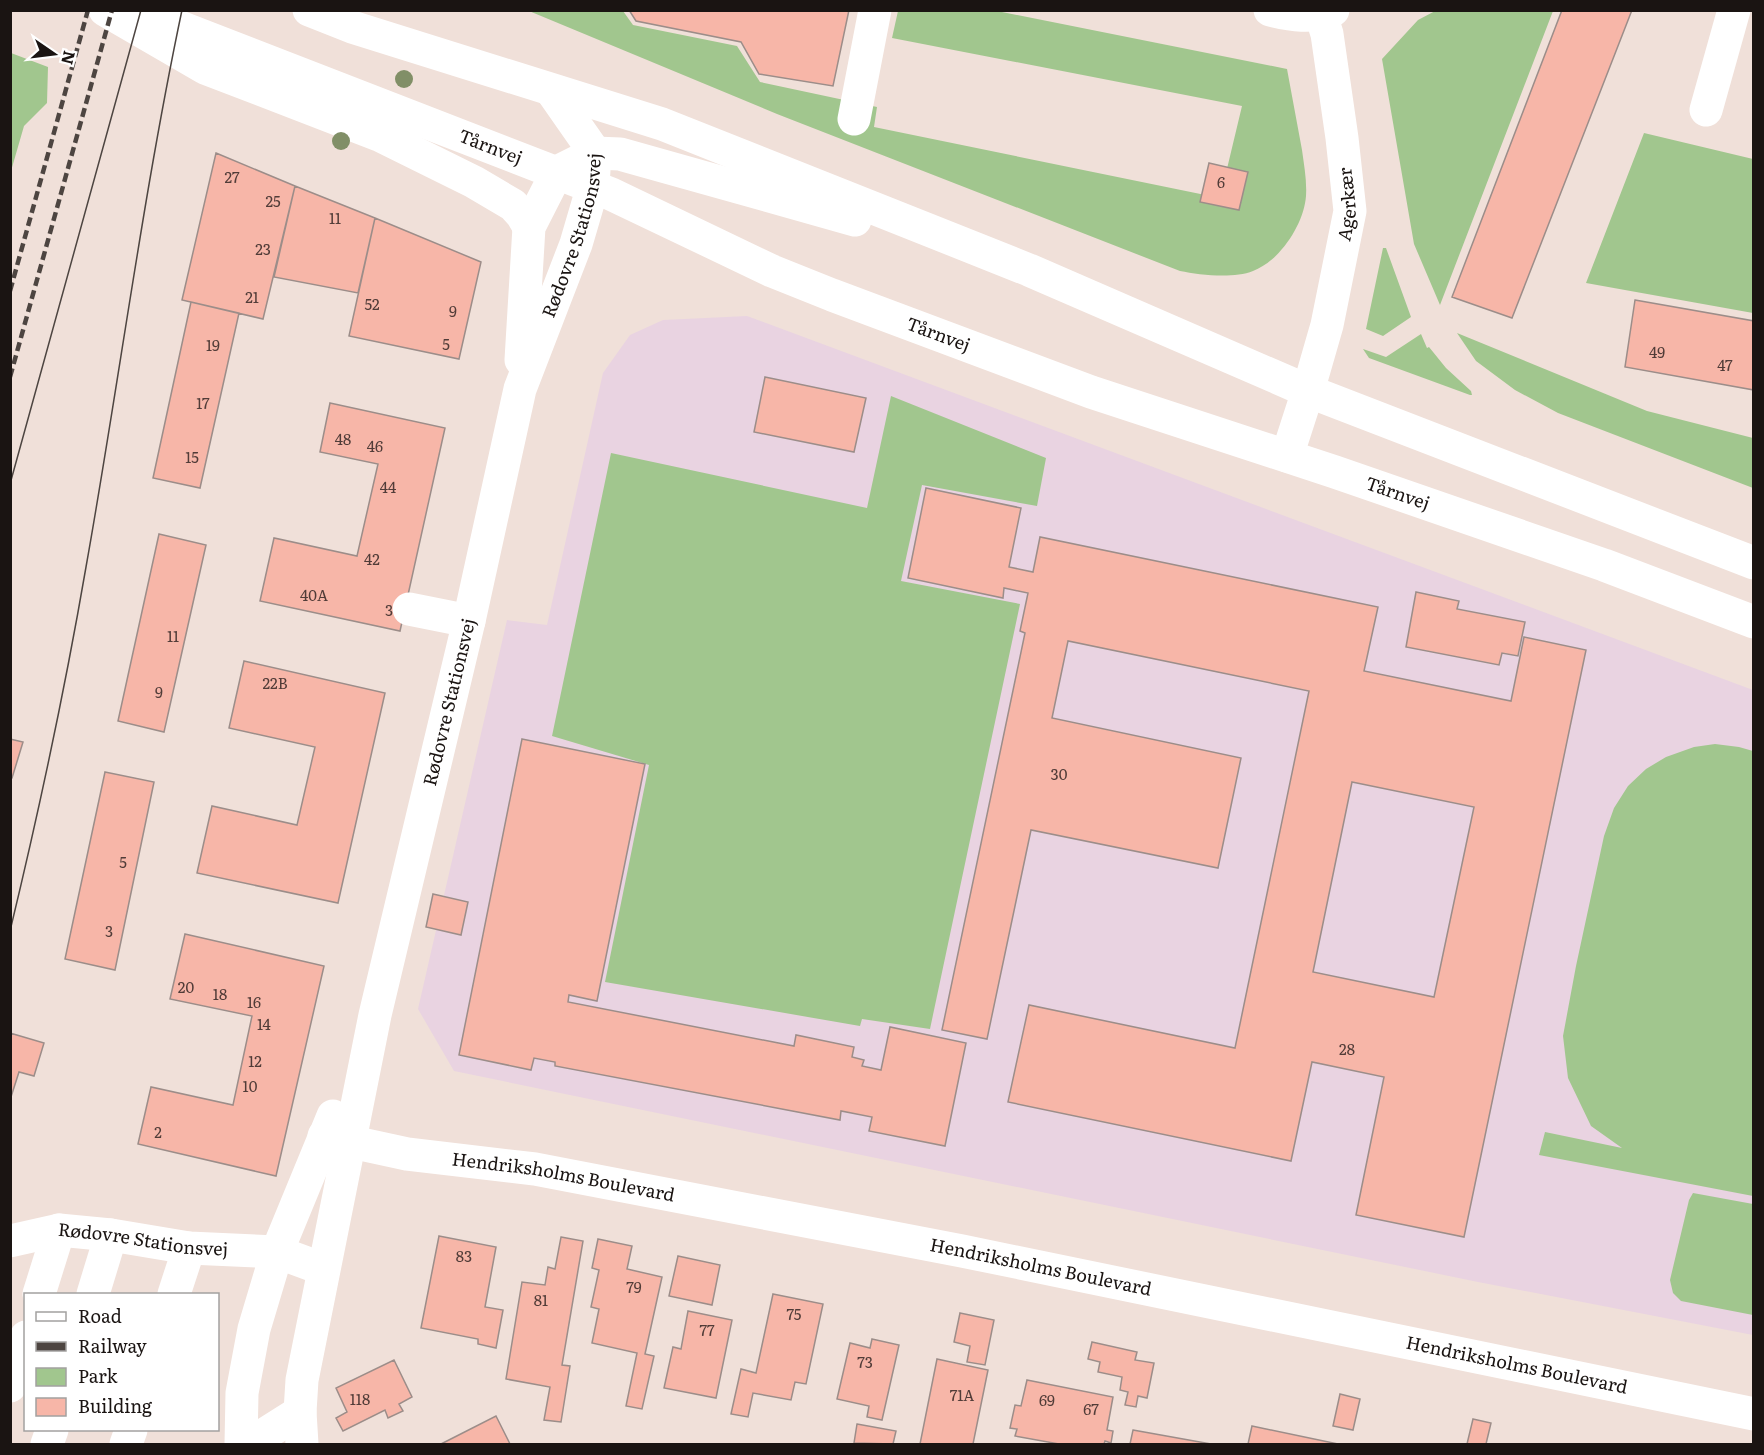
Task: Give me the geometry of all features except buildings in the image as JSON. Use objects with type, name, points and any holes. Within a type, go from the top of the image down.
[{"type":"street","points":[[105,10],[205,68],[379,135],[474,182],[513,205],[529,227]]},
{"type":"street","name":"Tårnvej","points":[[136,10],[592,186],[772,271],[832,295],[1091,392],[1287,456],[1604,565],[1754,622]]},
{"type":"street","points":[[309,10],[352,27],[662,124],[1029,270],[1308,391],[1754,563]]},
{"type":"street","points":[[854,119],[875,10]]},
{"type":"street","name":"Agerkær","points":[[1270,10],[1289,15],[1327,13],[1327,34],[1341,127],[1350,211],[1327,325],[1287,456]]},
{"type":"street","points":[[1706,110],[1734,10]]},
{"type":"street","name":"Rødovre Stationsvej","points":[[241,1444],[242,1393],[254,1329],[278,1252],[337,1139],[375,1015],[469,621],[520,390],[576,244],[592,186],[595,153],[551,90]]},
{"type":"street","points":[[529,227],[557,172],[595,153],[620,154],[1029,270]]},
{"type":"street","name":"Rødovre Stationsvej","points":[[520,390],[529,227]]},
{"type":"street","points":[[409,609],[469,621]]},
{"type":"street","name":"Rødovre Stationsvej","points":[[302,1444],[300,1412],[302,1380],[323,1269],[337,1139]]},
{"type":"street","name":"Hendriksholms Boulevard","points":[[337,1139],[407,1154],[570,1175],[952,1249],[1754,1414]]},
{"type":"street","points":[[39,1293],[59,1230]]},
{"type":"street","name":"Rødovre Stationsvej","points":[[10,1241],[59,1230],[111,1235],[189,1248],[278,1252],[323,1269]]},
{"type":"street","points":[[93,1293],[111,1235]]},
{"type":"street","points":[[174,1293],[189,1248]]},
{"type":"street","points":[[10,1386],[24,1343]]},
{"type":"street","points":[[249,1444],[300,1412]]},
{"type":"shaded area","points":[[747,316],[1753,690],[1753,1335],[1478,1282],[454,1071],[418,1009],[507,620],[547,625],[603,373],[630,335],[663,320]]},
{"type":"green space","points":[[1437,10],[1553,11],[1440,305],[1414,244],[1382,59],[1418,20]]},
{"type":"green space","points":[[529,11],[623,11],[633,25],[737,46],[760,82],[877,107],[874,127],[1220,198],[1242,106],[892,38],[898,11],[997,11],[1287,69],[1302,150],[1306,190],[1304,207],[1301,218],[1289,240],[1263,266],[1253,271],[1226,276],[1180,271],[777,114]]},
{"type":"green space","points":[[11,53],[48,67],[47,103],[24,126],[11,171]]},
{"type":"green space","points":[[1644,133],[1753,159],[1753,313],[1586,283]]},
{"type":"green space","points":[[1383,248],[1386,248],[1411,317],[1383,336],[1366,329]]},
{"type":"green space","points":[[1457,333],[1647,411],[1753,438],[1753,488],[1558,413],[1515,390],[1476,361]]},
{"type":"green space","points":[[1421,334],[1427,348],[1429,347],[1446,368],[1471,391],[1472,395],[1369,358],[1363,349],[1386,357]]},
{"type":"green space","points":[[891,396],[1046,458],[1037,506],[922,485],[901,581],[1020,604],[930,1029],[862,1019],[860,1026],[605,982],[649,765],[552,736],[611,453],[867,508]]},
{"type":"green space","points":[[1715,744],[1753,751],[1753,1196],[1539,1155],[1545,1132],[1622,1148],[1591,1126],[1568,1078],[1563,1036],[1604,836],[1614,808],[1628,786],[1646,769],[1666,757],[1694,747]]},
{"type":"green space","points":[[1693,1193],[1753,1204],[1753,1315],[1681,1301],[1673,1293],[1670,1280],[1689,1200]]},
{"type":"tram line","points":[[10,484],[141,10]]},
{"type":"tram line","points":[[10,931],[51,750],[78,613],[155,149],[182,10]]},
{"type":"railway","points":[[10,291],[88,10]]},
{"type":"railway","points":[[10,377],[112,10]]}]
